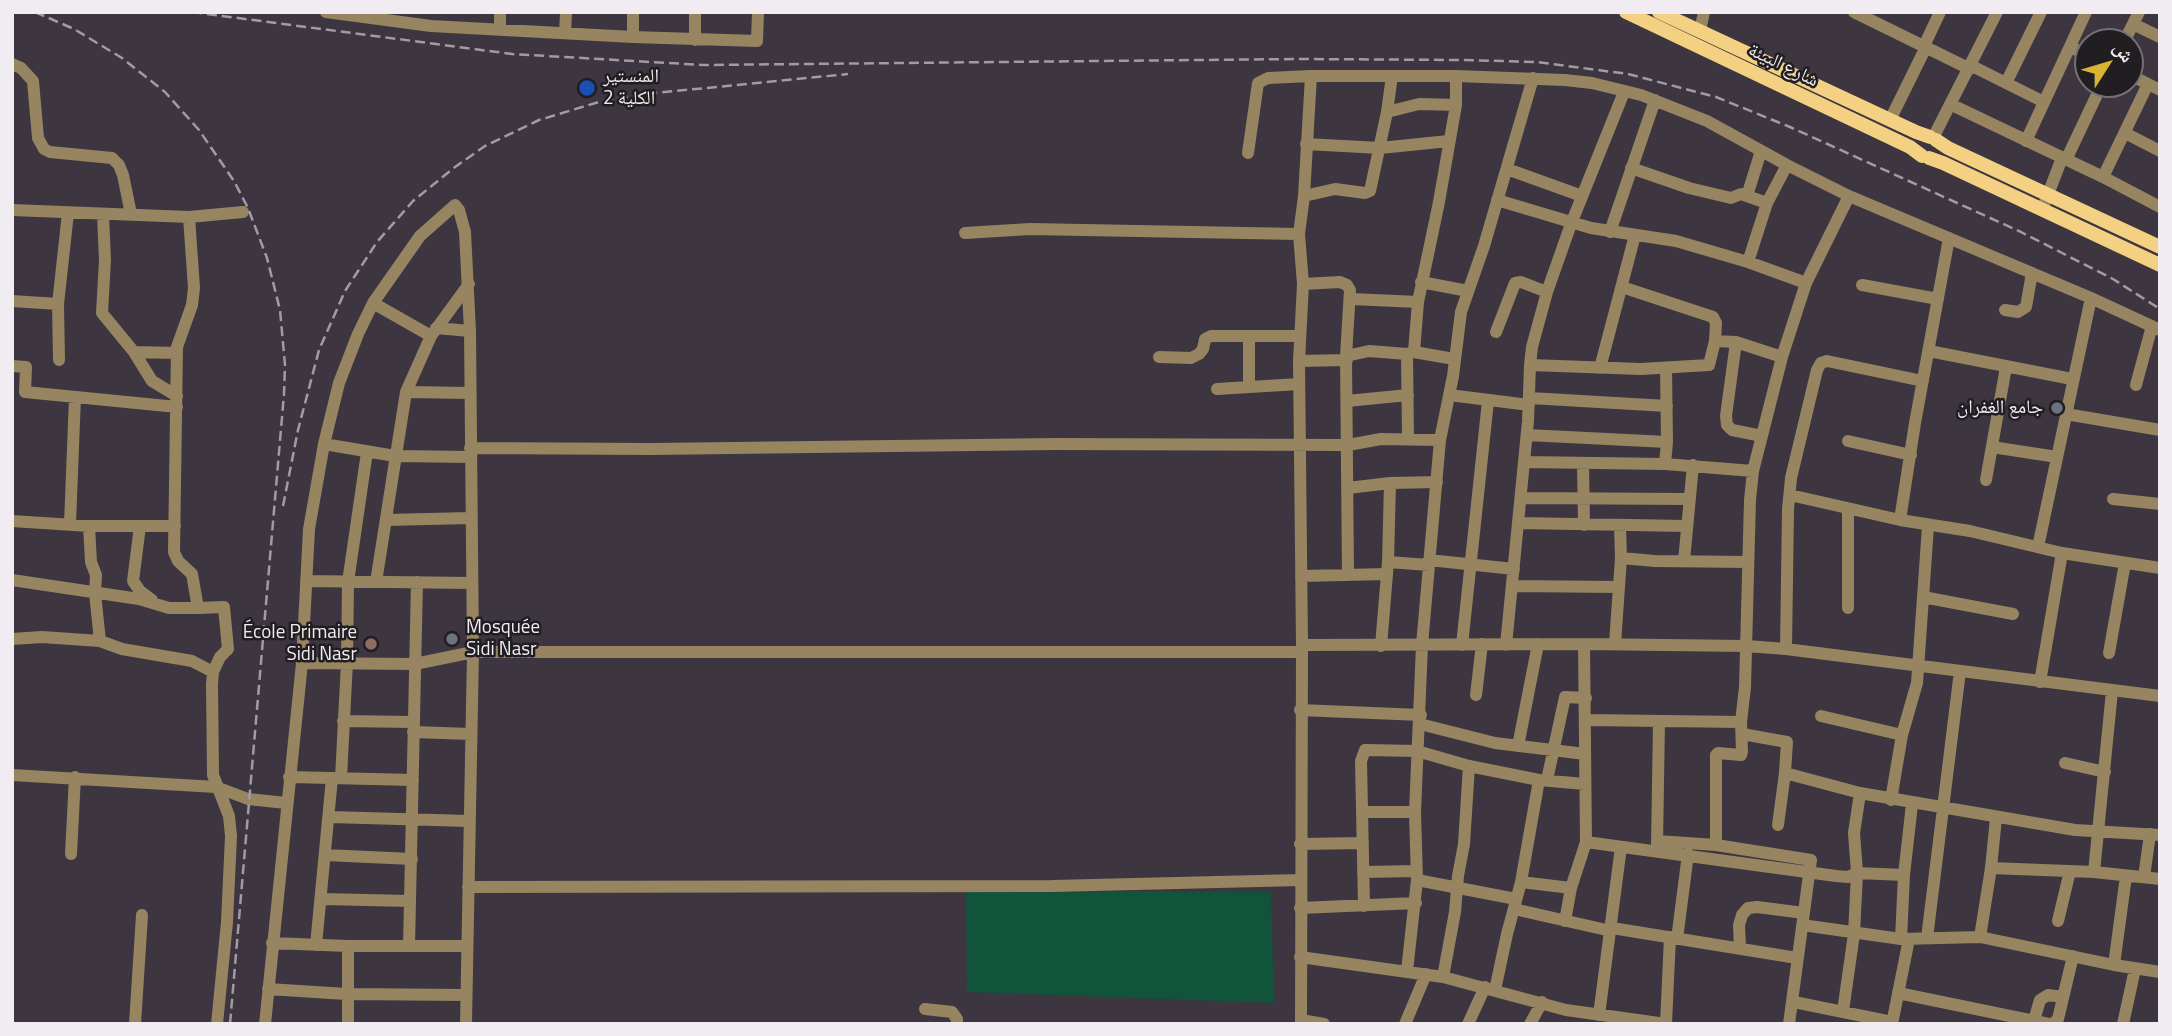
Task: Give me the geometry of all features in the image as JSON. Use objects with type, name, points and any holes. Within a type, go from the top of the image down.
[{"type":"main road","name":"شارع البيئة","points":[[1626,12],[1910,147],[1925,157],[2160,265]]},
{"type":"main road","name":"شارع البيئة","points":[[1659,12],[1933,138],[1948,148],[2160,247]]},
{"type":"main road","points":[[1925,157],[1918,150],[1919,144],[1923,138],[1933,138]]},
{"type":"main road","points":[[2023,201],[2030,186]]},
{"type":"street","points":[[326,12],[432,19],[500,30],[757,41],[758,12]]},
{"type":"street","points":[[500,12],[500,30]]},
{"type":"street","points":[[565,33],[566,12]]},
{"type":"street","points":[[633,12],[633,37]]},
{"type":"street","points":[[695,12],[695,40]]},
{"type":"street","points":[[1700,31],[1704,12]]},
{"type":"street","points":[[1854,12],[1878,18],[1925,47],[2043,102]]},
{"type":"street","points":[[1890,120],[1940,12]]},
{"type":"street","points":[[1933,138],[1971,68],[1997,12]]},
{"type":"street","points":[[2006,83],[2041,12]]},
{"type":"street","points":[[2026,141],[2083,13]]},
{"type":"street","points":[[2136,18],[2160,37]]},
{"type":"street","points":[[2070,47],[2074,49]]},
{"type":"street","points":[[12,64],[21,68],[33,81],[38,138],[44,149],[50,152],[112,158],[123,175],[131,214]]},
{"type":"street","points":[[1311,76],[1300,234],[1303,284],[1299,336],[1302,648],[1300,957],[1301,1022],[1324,1024]]},
{"type":"street","points":[[1304,196],[1335,189],[1365,193],[1370,191],[1392,76]]},
{"type":"street","points":[[1408,439],[1410,353],[1421,282],[1450,141],[1456,76]]},
{"type":"street","points":[[1248,153],[1258,83],[1268,78],[1456,76],[1592,83],[1655,100],[1707,121],[1849,196],[2156,328],[2136,385]]},
{"type":"street","points":[[1408,971],[1416,903],[1415,813],[1422,645],[1440,440],[1461,312],[1533,78]]},
{"type":"street","points":[[2103,177],[2125,133],[2154,87]]},
{"type":"street","points":[[1506,645],[1522,498],[1530,401],[1530,365],[1547,292],[1624,92]]},
{"type":"street","points":[[2042,209],[2095,98]]},
{"type":"street","points":[[1609,232],[1655,100]]},
{"type":"street","points":[[1387,112],[1419,104],[1455,105]]},
{"type":"street","points":[[1952,105],[2160,207]]},
{"type":"street","points":[[2125,133],[2160,151]]},
{"type":"street","points":[[1306,144],[1380,148],[1450,141]]},
{"type":"street","points":[[1747,196],[1761,151]]},
{"type":"street","points":[[1748,262],[1768,203],[1787,165]]},
{"type":"street","points":[[1631,168],[1689,188],[1731,198],[1737,194],[1768,203]]},
{"type":"street","points":[[1507,169],[1582,196]]},
{"type":"street","points":[[1716,845],[1716,755],[1741,755],[1753,471],[1782,357],[1806,284],[1849,196]]},
{"type":"street","points":[[1497,200],[1571,224],[1609,232],[1676,240],[1748,262],[1806,284]]},
{"type":"street","points":[[264,1024],[302,663],[306,581],[315,490],[324,444],[339,383],[373,303],[420,236],[454,205],[459,209],[465,232],[470,331],[473,652],[466,1024]]},
{"type":"street","points":[[12,209],[189,217],[243,212]]},
{"type":"street","points":[[60,360],[58,304],[68,213]]},
{"type":"street","points":[[103,215],[105,260],[101,307],[106,320],[134,352],[152,381],[177,401]]},
{"type":"street","points":[[189,217],[194,288],[192,305],[177,347],[175,556],[192,574],[198,608]]},
{"type":"street","points":[[965,233],[1030,229],[1300,234]]},
{"type":"street","points":[[1600,368],[1635,235]]},
{"type":"street","points":[[1900,520],[1949,238]]},
{"type":"street","points":[[2005,310],[2018,312],[2026,307],[2032,273]]},
{"type":"street","points":[[1303,284],[1340,282],[1347,285],[1351,299],[1347,358],[1348,575]]},
{"type":"street","points":[[1421,282],[1468,291]]},
{"type":"street","points":[[1496,332],[1515,283],[1521,282],[1547,292]]},
{"type":"street","points":[[376,582],[406,392],[433,332],[469,284]]},
{"type":"street","points":[[1862,285],[1938,299]]},
{"type":"street","points":[[1530,365],[1600,368],[1709,365],[1715,341],[1716,323],[1713,317],[1622,287]]},
{"type":"street","points":[[2038,547],[2091,298]]},
{"type":"street","points":[[1351,299],[1418,302]]},
{"type":"street","points":[[12,301],[58,304]]},
{"type":"street","points":[[373,303],[433,332],[470,331]]},
{"type":"street","points":[[1158,357],[1191,358],[1203,349],[1205,339],[1211,335],[1299,336]]},
{"type":"street","points":[[1249,336],[1249,386]]},
{"type":"street","points":[[1715,341],[1736,342],[1782,357]]},
{"type":"street","points":[[1736,342],[1727,425],[1732,430],[1762,436]]},
{"type":"street","points":[[1299,361],[1347,358],[1369,351],[1454,359]]},
{"type":"street","points":[[1929,351],[2072,379]]},
{"type":"street","points":[[134,352],[177,353]]},
{"type":"street","points":[[1786,649],[1791,478],[1817,370],[1821,363],[1827,361],[1923,381]]},
{"type":"street","points":[[12,366],[26,367],[25,393],[177,401]]},
{"type":"street","points":[[1986,480],[2006,367]]},
{"type":"street","points":[[1665,464],[1667,368]]},
{"type":"street","points":[[1217,389],[1299,384]]},
{"type":"street","points":[[406,392],[470,393]]},
{"type":"street","points":[[1347,401],[1408,395]]},
{"type":"street","points":[[1449,395],[1488,401],[1667,405]]},
{"type":"street","points":[[70,524],[75,397]]},
{"type":"street","points":[[1462,645],[1488,401]]},
{"type":"street","points":[[2066,414],[2160,430]]},
{"type":"street","points":[[1527,435],[1667,442]]},
{"type":"street","points":[[324,444],[395,456],[1301,443],[1348,445],[1381,439],[1440,440]]},
{"type":"street","points":[[1848,441],[1911,455]]},
{"type":"street","points":[[1992,447],[2057,457]]},
{"type":"street","points":[[316,945],[343,721],[348,582],[367,452]]},
{"type":"street","points":[[1525,462],[1693,465],[1753,471]]},
{"type":"street","points":[[1583,463],[1584,525]]},
{"type":"street","points":[[1684,561],[1693,465]]},
{"type":"street","points":[[1348,488],[1390,483],[1437,482]]},
{"type":"street","points":[[1381,646],[1390,483]]},
{"type":"street","points":[[1790,495],[1928,526],[1970,531],[2062,553],[2160,568]]},
{"type":"street","points":[[1522,498],[1689,499]]},
{"type":"street","points":[[2113,499],[2160,504]]},
{"type":"street","points":[[1848,509],[1848,608]]},
{"type":"street","points":[[386,520],[470,519]]},
{"type":"street","points":[[12,521],[89,526],[175,526]]},
{"type":"street","points":[[1519,523],[1686,526]]},
{"type":"street","points":[[89,526],[91,562],[96,575],[100,641]]},
{"type":"street","points":[[140,526],[133,581],[139,590],[169,608],[224,607],[228,649],[220,657],[213,672],[213,775],[229,816],[231,836],[227,922],[217,1024]]},
{"type":"street","points":[[1615,644],[1621,558],[1620,526]]},
{"type":"street","points":[[1891,800],[1902,735],[1917,683],[1916,665],[1928,526]]},
{"type":"street","points":[[2040,682],[2062,553]]},
{"type":"street","points":[[1621,558],[1748,562]]},
{"type":"street","points":[[1301,576],[1348,575],[1429,563],[1514,569]]},
{"type":"street","points":[[2109,653],[2125,563]]},
{"type":"street","points":[[12,580],[160,604]]},
{"type":"street","points":[[306,581],[471,583]]},
{"type":"street","points":[[409,946],[417,582]]},
{"type":"street","points":[[1512,586],[1618,587]]},
{"type":"street","points":[[1923,597],[2013,614]]},
{"type":"street","points":[[12,639],[42,637],[100,641],[122,649],[192,661],[213,672]]},
{"type":"street","points":[[302,663],[415,664],[473,652],[1302,648],[1482,644],[1747,646],[2160,696]]},
{"type":"street","points":[[1476,695],[1482,644]]},
{"type":"street","points":[[1518,746],[1538,644]]},
{"type":"street","points":[[1565,922],[1571,888],[1586,842],[1584,644]]},
{"type":"street","points":[[1927,938],[1959,671]]},
{"type":"street","points":[[2094,872],[2112,691]]},
{"type":"street","points":[[1468,1024],[1490,989],[1521,882],[1565,696],[1586,698]]},
{"type":"street","points":[[1300,710],[1420,719],[1495,743],[1585,754]]},
{"type":"street","points":[[1821,716],[1902,735]]},
{"type":"street","points":[[1586,720],[1659,720],[1742,728],[1787,742],[1778,825]]},
{"type":"street","points":[[1657,846],[1659,720]]},
{"type":"street","points":[[343,721],[471,734]]},
{"type":"street","points":[[1364,906],[1361,761],[1365,750],[1417,751],[1469,766],[1543,780],[1585,784]]},
{"type":"street","points":[[2065,763],[2105,772]]},
{"type":"street","points":[[1443,977],[1464,844],[1469,766]]},
{"type":"street","points":[[1785,773],[1912,804],[2075,830],[2155,835],[2144,877]]},
{"type":"street","points":[[12,775],[216,787],[248,799],[286,803]]},
{"type":"street","points":[[71,854],[75,777]]},
{"type":"street","points":[[289,777],[413,780]]},
{"type":"street","points":[[1843,1011],[1854,934],[1857,873],[1854,833],[1860,793]]},
{"type":"street","points":[[1794,1002],[1892,1023],[1905,939],[1904,875],[1912,804]]},
{"type":"street","points":[[1362,811],[1415,813]]},
{"type":"street","points":[[330,817],[469,821]]},
{"type":"street","points":[[1980,937],[1996,818]]},
{"type":"street","points":[[1586,842],[1621,847],[1716,845],[1811,860],[1789,1024]]},
{"type":"street","points":[[1300,844],[1363,843]]},
{"type":"street","points":[[1657,846],[1688,855],[1809,873],[1848,877],[1857,873],[1904,875]]},
{"type":"street","points":[[1604,1018],[1621,847]]},
{"type":"street","points":[[325,855],[411,859]]},
{"type":"street","points":[[1300,957],[1443,977],[1566,1010],[1604,1018],[1666,1024],[1674,938],[1688,855]]},
{"type":"street","points":[[1991,868],[2094,872],[2160,879]]},
{"type":"street","points":[[2057,921],[2070,871]]},
{"type":"street","points":[[1363,872],[1417,876],[1515,904],[1565,922],[1797,958]]},
{"type":"street","points":[[2114,965],[2126,876]]},
{"type":"street","points":[[468,887],[1052,886],[1300,880]]},
{"type":"street","points":[[1521,882],[1571,888]]},
{"type":"street","points":[[322,899],[410,901]]},
{"type":"street","points":[[1300,908],[1416,903]]},
{"type":"street","points":[[1740,948],[1739,925],[1742,915],[1748,908],[1757,907],[1854,934],[1905,939],[1980,937],[2160,972]]},
{"type":"street","points":[[135,1024],[142,915]]},
{"type":"street","points":[[272,943],[466,946]]},
{"type":"street","points":[[348,946],[348,1024]]},
{"type":"street","points":[[1898,993],[2051,1024],[2058,1019],[2073,956]]},
{"type":"street","points":[[2123,1024],[2135,969]]},
{"type":"street","points":[[1405,1024],[1426,974]]},
{"type":"street","points":[[268,989],[346,994],[466,995]]},
{"type":"street","points":[[2034,1022],[2042,998],[2048,995],[2063,997]]},
{"type":"street","points":[[1530,1024],[1542,1002]]},
{"type":"street","points":[[925,1009],[952,1012],[957,1024]]},
{"type":"green space","points":[[966,890],[1271,892],[1274,1003],[967,992]]},
{"type":"railway","points":[[35,12],[74,29],[122,58],[165,92],[199,130],[234,181],[248,208],[267,258],[280,310],[285,365],[284,394],[230,1024]]},
{"type":"railway","points":[[192,12],[512,54],[703,65],[1463,60],[1537,62],[1628,74],[1716,97],[1790,127],[2021,232],[2113,279],[2160,309]]},
{"type":"railway","points":[[283,506],[298,430],[319,350],[345,291],[377,242],[413,201],[455,167],[485,146],[539,120],[602,101],[645,94],[848,74]]},
{"type":"place","name":"المنستير الكلية 2","points":[[587,88]]},
{"type":"place","name":"جامع الغفران","points":[[2057,408]]},
{"type":"place","name":"Mosquée Sidi Nasr","points":[[452,639]]},
{"type":"place","name":"École Primaire Sidi Nasr","points":[[371,644]]}]
